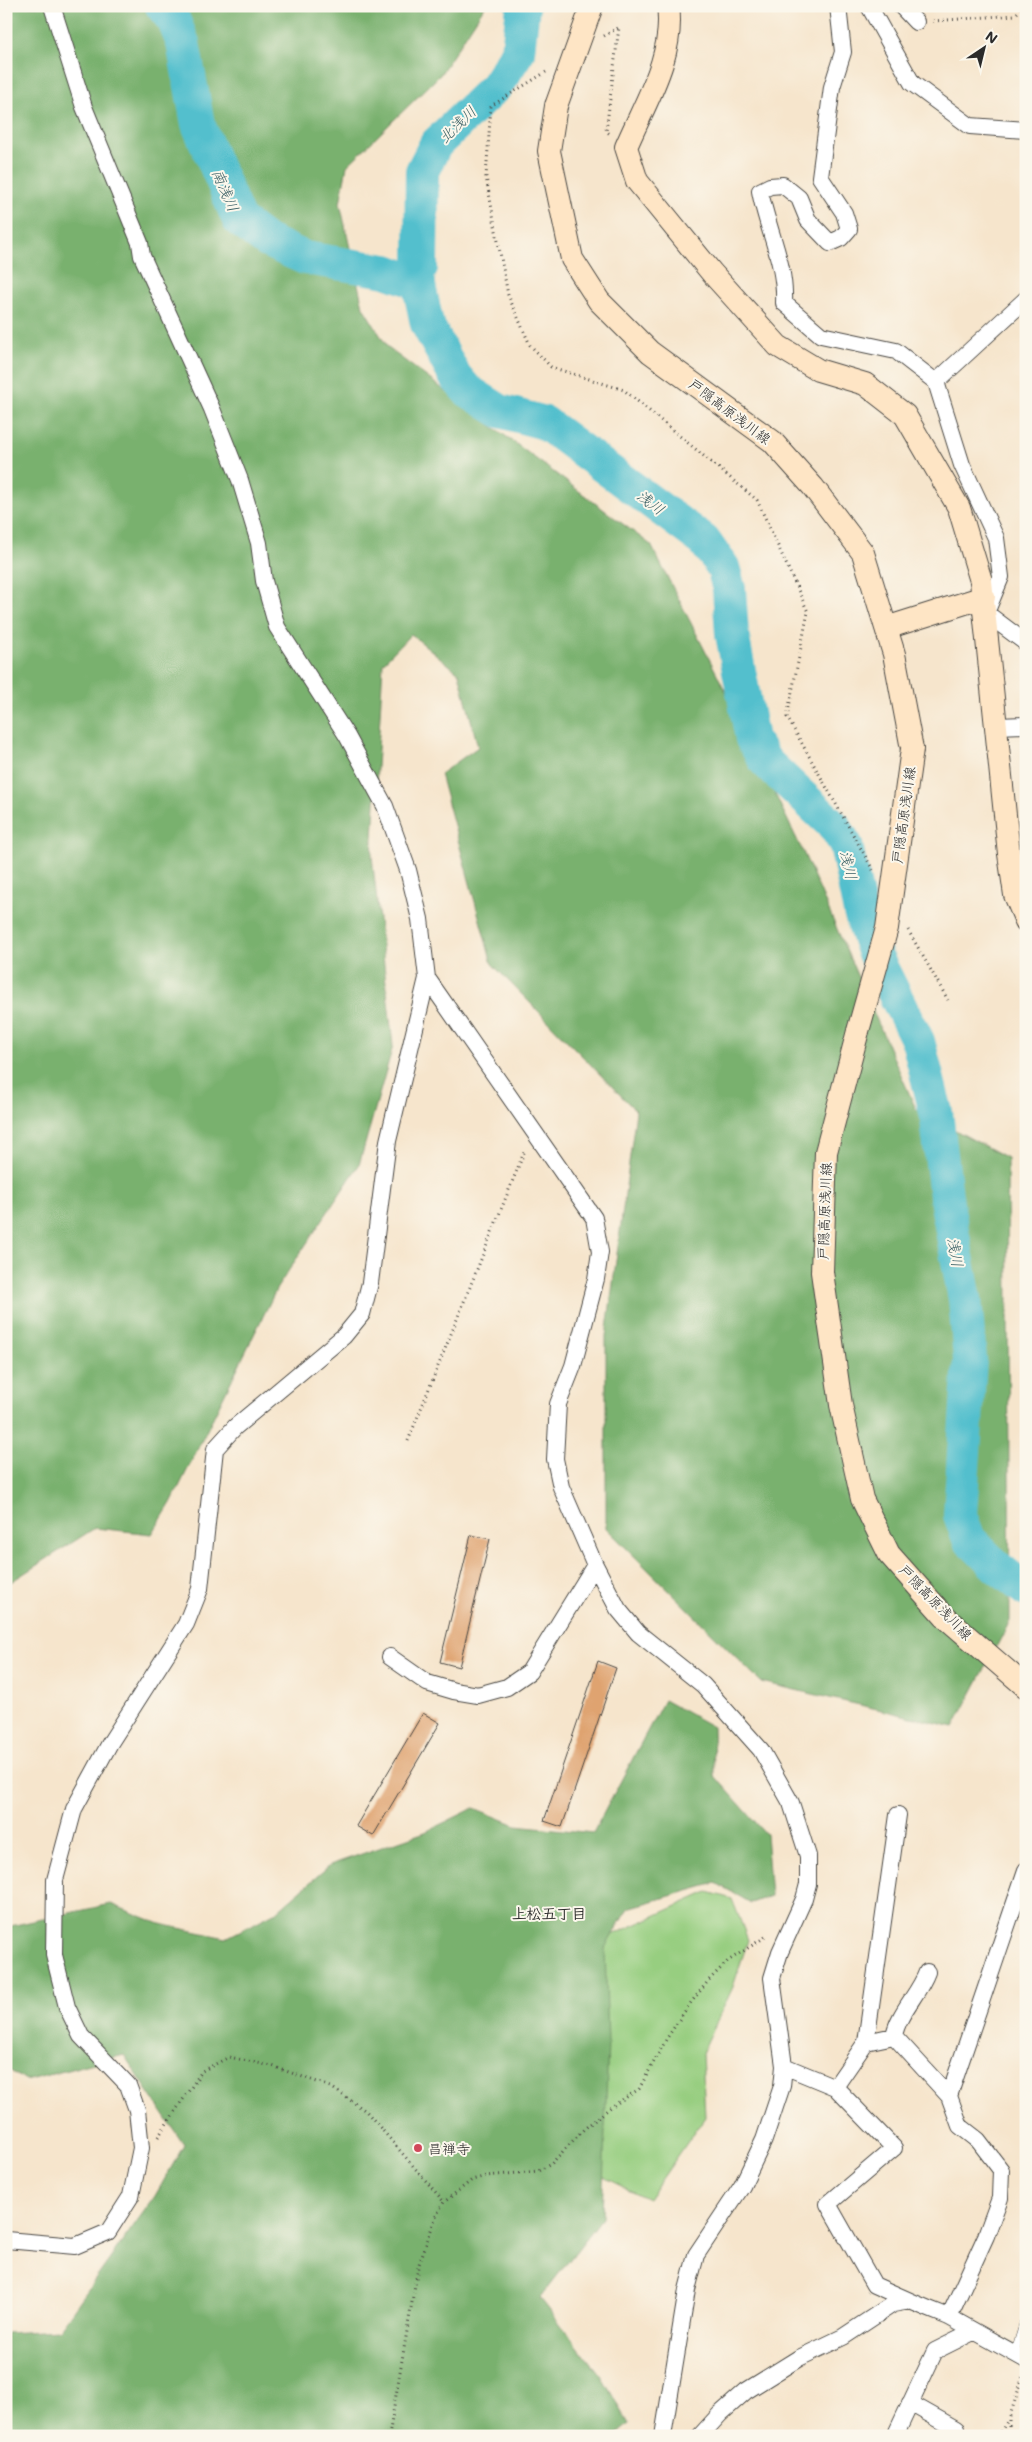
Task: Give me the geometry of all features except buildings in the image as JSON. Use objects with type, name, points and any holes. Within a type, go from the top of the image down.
[{"type":"main road","name":"戸隠高原浅川線","points":[[592,6],[556,106],[549,151],[572,259],[600,301],[650,352],[772,441],[813,487],[864,553],[894,654],[912,749],[886,928],[826,1152],[822,1272],[841,1405],[862,1499],[889,1554],[945,1617],[1026,1687]]},
{"type":"main road","points":[[668,6],[670,24],[663,64],[626,147],[637,181],[712,273],[778,346],[818,370],[865,384],[905,415],[960,508],[981,581],[985,605],[1009,854],[1015,895],[1026,921]]},
{"type":"main road","points":[[886,628],[985,605]]},
{"type":"street","points":[[6,2240],[75,2246],[108,2232],[131,2196],[141,2148],[138,2110],[128,2085],[81,2036],[67,2007],[54,1955],[54,1880],[74,1809],[110,1742],[186,1624],[200,1589],[215,1449],[235,1426],[344,1336],[362,1314],[370,1283],[388,1141],[427,978],[420,919],[408,870],[385,806],[348,736],[277,627],[264,581],[259,543],[240,480],[212,409],[142,256],[140,244],[84,107],[52,6]]},
{"type":"street","points":[[838,6],[843,52],[832,87],[820,177],[844,213],[849,229],[841,238],[830,243],[808,220],[799,198],[783,185],[770,186],[760,191],[770,232],[780,260],[785,287],[784,303],[821,335],[896,351],[936,382],[962,465],[996,538],[1001,577],[985,605],[1026,642]]},
{"type":"street","points":[[869,6],[912,83],[970,126],[1026,130]]},
{"type":"street","points":[[901,6],[916,22]]},
{"type":"street","points":[[936,382],[1026,300]]},
{"type":"street","points":[[997,726],[1026,725]]},
{"type":"street","points":[[427,978],[594,1218],[600,1252],[596,1279],[573,1366],[558,1404],[555,1458],[561,1487],[594,1565],[618,1609],[638,1633],[703,1685],[761,1750],[791,1803],[808,1856],[808,1884],[794,1923],[780,1952],[772,1978],[784,2066],[782,2086],[764,2140],[742,2186],[696,2255],[685,2299],[663,2436]]},
{"type":"street","points":[[390,1657],[427,1683],[454,1691],[478,1695],[507,1687],[529,1672],[594,1565]]},
{"type":"street","points":[[835,2087],[866,2042],[898,1815]]},
{"type":"street","points":[[949,2096],[1026,1870]]},
{"type":"street","points":[[894,2036],[896,2027],[928,1972]]},
{"type":"street","points":[[866,2042],[894,2036]]},
{"type":"street","points":[[894,2036],[949,2096],[960,2126],[978,2140],[1001,2170],[1000,2198],[986,2236],[949,2317]]},
{"type":"street","points":[[784,2066],[835,2087],[894,2148],[828,2204],[874,2285],[949,2317],[1021,2363]]},
{"type":"street","points":[[700,2436],[720,2414],[746,2391],[778,2370],[843,2337],[893,2304],[910,2301]]},
{"type":"street","points":[[895,2436],[935,2351],[973,2332]]},
{"type":"street","points":[[910,2403],[956,2429]]},
{"type":"lane","points":[[1021,2363],[1026,2317]]},
{"type":"path","points":[[916,22],[1015,15],[1024,6]]},
{"type":"path","points":[[603,36],[619,27],[606,131],[626,147]]},
{"type":"path","points":[[547,71],[491,106],[486,177],[508,295],[530,346],[551,367],[624,390],[758,500],[808,612],[786,717],[875,873]]},
{"type":"path","points":[[904,924],[948,1000]]},
{"type":"path","points":[[408,1441],[533,1131]]},
{"type":"path","points":[[389,2436],[418,2267],[436,2216],[444,2202],[472,2180],[486,2176],[538,2171],[551,2164],[591,2124],[611,2107],[638,2089],[667,2038],[689,2005],[709,1980],[728,1961],[761,1938],[794,1923]]},
{"type":"path","points":[[141,2148],[156,2140],[202,2071],[229,2057],[272,2066],[331,2087],[366,2111],[444,2202]]},
{"type":"path","points":[[1009,2436],[1009,2419],[1021,2363]]},
{"type":"path","points":[[998,2436],[1009,2419]]},
{"type":"green space","points":[[6,6],[485,6],[440,75],[347,166],[340,203],[363,307],[388,348],[651,545],[717,674],[804,854],[916,1109],[1007,1158],[1010,1621],[954,1727],[761,1682],[606,1528],[606,1336],[636,1111],[492,964],[440,774],[478,747],[459,673],[411,634],[383,663],[372,856],[393,1046],[359,1165],[277,1288],[171,1503],[152,1534],[95,1528],[6,1585]]},
{"type":"green space","name":"昌禅寺","points":[[664,1700],[713,1727],[714,1775],[766,1834],[771,1896],[751,1903],[716,1883],[628,1908],[605,1948],[608,2041],[602,2218],[540,2298],[601,2376],[629,2424],[615,2436],[6,2436],[6,2333],[59,2330],[155,2196],[184,2145],[124,2055],[26,2081],[6,2068],[6,1927],[111,1904],[160,1924],[226,1938],[276,1912],[330,1865],[425,1832],[474,1808],[516,1825],[593,1833]]},
{"type":"green space","points":[[708,1892],[732,1899],[748,1940],[733,1987],[702,2053],[705,2117],[648,2199],[607,2179],[585,2160],[601,1940]]},
{"type":"waterway","name":"南浅川","points":[[162,6],[174,21],[183,43],[198,124],[239,220],[267,241],[305,258],[386,271],[419,283]]},
{"type":"waterway","name":"浅川","points":[[523,6],[518,52],[496,86],[436,144],[422,171],[421,267],[417,276],[427,324],[455,376],[467,390],[500,411],[545,423],[704,541],[723,567],[729,589],[732,634],[752,739],[766,762],[835,827],[846,845],[860,912],[873,951],[918,1041],[936,1112],[947,1204],[965,1299],[970,1359],[960,1515],[969,1539],[996,1566],[1026,1590]]},
{"type":"place","name":"昌禅寺","points":[[418,2148]]},
{"type":"district","name":"上松五丁目","points":[[549,1913]]},
{"type":"water label","name":"北浅川","points":[[457,124]]}]
